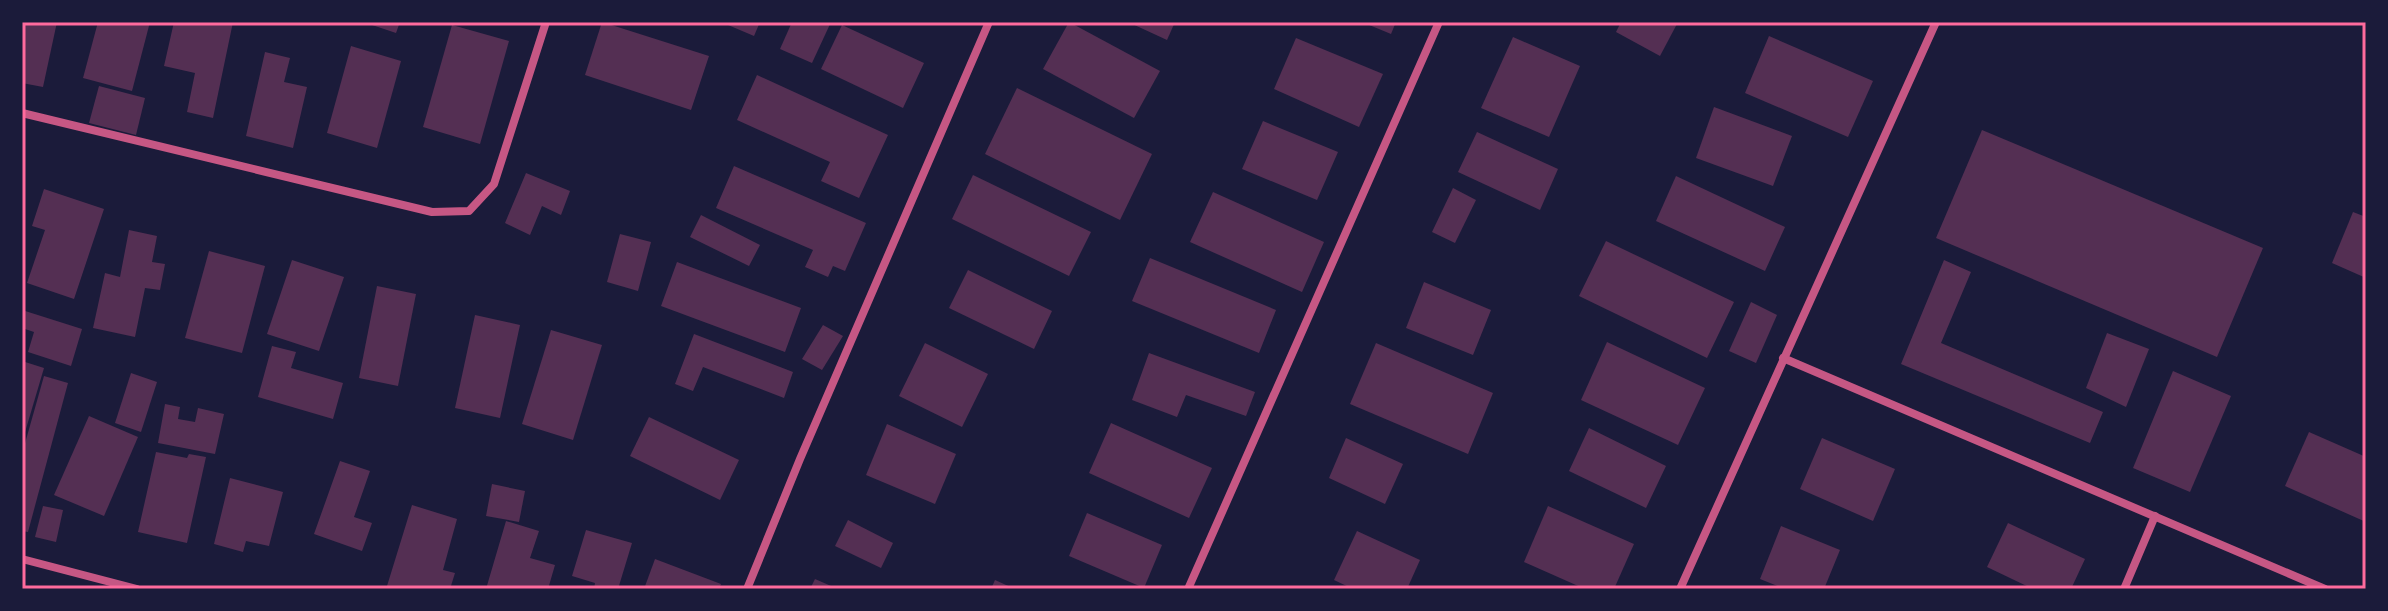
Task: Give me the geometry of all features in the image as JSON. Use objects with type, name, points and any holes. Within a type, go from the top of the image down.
[{"type":"street","points":[[22,113],[432,212],[469,211],[494,184],[546,22]]},
{"type":"street","points":[[747,589],[989,22]]},
{"type":"street","points":[[1188,589],[1439,22]]},
{"type":"street","points":[[1680,589],[1936,22]]},
{"type":"street","points":[[1783,358],[2325,589]]},
{"type":"street","points":[[2124,589],[2155,516]]},
{"type":"street","points":[[22,559],[137,589]]},
{"type":"building","points":[[22,22],[57,22],[43,87],[22,83]]},
{"type":"building","points":[[98,22],[150,22],[132,91],[83,78]]},
{"type":"building","points":[[174,22],[233,22],[213,118],[187,112],[195,73],[164,66]]},
{"type":"building","points":[[363,22],[400,22],[396,33]]},
{"type":"building","points":[[602,22],[709,56],[691,110],[585,75]]},
{"type":"building","points":[[721,22],[760,22],[754,36]]},
{"type":"building","points":[[792,22],[831,22],[812,63],[780,49]]},
{"type":"building","points":[[1069,22],[1160,71],[1134,118],[1043,69]]},
{"type":"building","points":[[1128,22],[1175,22],[1167,40]]},
{"type":"building","points":[[1362,22],[1396,22],[1391,34]]},
{"type":"building","points":[[1621,22],[1678,22],[1660,56],[1616,32]]},
{"type":"building","points":[[452,25],[509,41],[480,144],[423,127]]},
{"type":"building","points":[[842,25],[924,63],[903,108],[821,69]]},
{"type":"building","points":[[1769,36],[1873,81],[1848,137],[1745,93]]},
{"type":"building","points":[[1513,37],[1580,66],[1549,137],[1481,108]]},
{"type":"building","points":[[1296,38],[1383,74],[1359,127],[1274,89]]},
{"type":"building","points":[[351,46],[401,61],[377,148],[327,133]]},
{"type":"building","points":[[265,52],[290,58],[284,82],[307,87],[293,148],[246,136]]},
{"type":"building","points":[[757,75],[888,135],[859,198],[821,181],[830,162],[737,120]]},
{"type":"building","points":[[99,86],[145,98],[136,135],[89,123]]},
{"type":"building","points":[[1017,88],[1152,154],[1120,220],[985,154]]},
{"type":"building","points":[[1714,107],[1792,136],[1773,186],[1696,158]]},
{"type":"building","points":[[1263,121],[1338,152],[1317,200],[1242,169]]},
{"type":"building","points":[[1982,130],[2263,248],[2217,357],[1936,238]]},
{"type":"building","points":[[1477,132],[1558,169],[1540,210],[1458,172]]},
{"type":"building","points":[[734,166],[866,223],[845,271],[833,266],[828,277],[805,267],[813,250],[716,208]]},
{"type":"building","points":[[526,173],[570,191],[561,215],[542,206],[530,235],[505,223]]},
{"type":"building","points":[[973,175],[1091,232],[1069,276],[952,219]]},
{"type":"building","points":[[1676,176],[1785,227],[1765,271],[1656,221]]},
{"type":"building","points":[[1453,188],[1476,200],[1455,243],[1432,232]]},
{"type":"building","points":[[44,189],[104,209],[74,299],[27,283],[45,230],[32,226]]},
{"type":"building","points":[[1213,192],[1324,242],[1302,292],[1190,242]]},
{"type":"building","points":[[2353,212],[2366,217],[2366,278],[2332,263]]},
{"type":"building","points":[[701,215],[760,245],[749,266],[690,237]]},
{"type":"building","points":[[129,230],[157,236],[152,262],[165,264],[160,290],[145,288],[135,337],[93,328],[105,273],[120,277]]},
{"type":"building","points":[[620,234],[651,242],[638,291],[607,282]]},
{"type":"building","points":[[1606,241],[1734,302],[1707,358],[1579,296]]},
{"type":"building","points":[[209,251],[265,266],[242,353],[185,338]]},
{"type":"building","points":[[1150,258],[1276,310],[1259,353],[1132,301]]},
{"type":"building","points":[[292,260],[344,277],[319,351],[267,334]]},
{"type":"building","points":[[1944,260],[1971,272],[1941,343],[2103,412],[2090,443],[1901,364]]},
{"type":"building","points":[[677,262],[801,308],[785,352],[661,306]]},
{"type":"building","points":[[968,270],[1052,311],[1034,349],[949,308]]},
{"type":"building","points":[[1424,282],[1491,310],[1473,355],[1406,328]]},
{"type":"building","points":[[377,286],[416,294],[398,386],[359,378]]},
{"type":"building","points":[[1751,302],[1777,315],[1756,363],[1729,351]]},
{"type":"building","points":[[22,310],[82,329],[71,366],[28,352],[34,332],[22,328]]},
{"type":"building","points":[[475,315],[520,325],[500,418],[455,408]]},
{"type":"building","points":[[823,325],[843,336],[822,370],[802,359]]},
{"type":"building","points":[[551,330],[602,345],[573,440],[522,424]]},
{"type":"building","points":[[2107,333],[2149,349],[2126,407],[2086,388]]},
{"type":"building","points":[[694,334],[793,372],[784,398],[703,367],[693,391],[675,384]]},
{"type":"building","points":[[1607,342],[1705,388],[1678,445],[1581,400]]},
{"type":"building","points":[[925,343],[988,374],[962,427],[899,396]]},
{"type":"building","points":[[1376,343],[1493,393],[1468,454],[1350,404]]},
{"type":"building","points":[[272,346],[296,352],[291,368],[343,383],[333,419],[258,397]]},
{"type":"building","points":[[1149,353],[1255,392],[1246,416],[1186,395],[1177,417],[1132,400]]},
{"type":"building","points":[[22,361],[44,368],[23,439],[22,438]]},
{"type":"building","points":[[2173,371],[2231,396],[2190,492],[2133,468]]},
{"type":"building","points":[[131,373],[157,382],[141,432],[115,423]]},
{"type":"building","points":[[44,376],[68,383],[28,532],[22,531],[22,454]]},
{"type":"building","points":[[165,404],[180,407],[178,419],[195,422],[198,408],[224,414],[215,454],[158,443]]},
{"type":"building","points":[[89,416],[138,437],[104,516],[54,495]]},
{"type":"building","points":[[649,417],[739,460],[720,500],[630,456]]},
{"type":"building","points":[[1111,423],[1212,468],[1189,518],[1089,473]]},
{"type":"building","points":[[887,424],[956,454],[935,504],[866,475]]},
{"type":"building","points":[[1589,428],[1666,466],[1646,508],[1569,471]]},
{"type":"building","points":[[2309,432],[2366,457],[2366,522],[2285,486]]},
{"type":"building","points":[[1346,438],[1403,464],[1385,504],[1329,478]]},
{"type":"building","points":[[1822,438],[1895,469],[1873,521],[1800,489]]},
{"type":"building","points":[[156,452],[187,458],[189,454],[206,457],[187,543],[138,532]]},
{"type":"building","points":[[340,461],[370,471],[354,517],[372,523],[362,551],[314,534]]},
{"type":"building","points":[[230,478],[283,492],[269,546],[246,541],[243,552],[214,544]]},
{"type":"building","points":[[492,484],[525,491],[519,522],[486,516]]},
{"type":"building","points":[[412,505],[457,519],[443,570],[455,573],[450,589],[399,589],[387,586]]},
{"type":"building","points":[[43,506],[63,510],[56,542],[35,537]]},
{"type":"building","points":[[1548,506],[1634,544],[1614,589],[1585,589],[1524,562]]},
{"type":"building","points":[[1087,513],[1162,545],[1144,588],[1069,556]]},
{"type":"building","points":[[848,520],[893,543],[881,568],[835,546]]},
{"type":"building","points":[[506,521],[539,531],[530,558],[555,565],[548,589],[486,589]]},
{"type":"building","points":[[2008,523],[2085,559],[2071,589],[2033,589],[1987,567]]},
{"type":"building","points":[[1781,526],[1840,550],[1824,589],[1785,589],[1760,579]]},
{"type":"building","points":[[586,530],[632,543],[618,589],[594,589],[595,583],[572,576]]},
{"type":"building","points":[[1357,531],[1420,560],[1407,589],[1353,589],[1334,580]]},
{"type":"building","points":[[655,559],[721,584],[719,589],[644,589]]},
{"type":"building","points":[[815,579],[838,589],[810,589]]},
{"type":"building","points":[[995,580],[1015,589],[991,589]]}]
